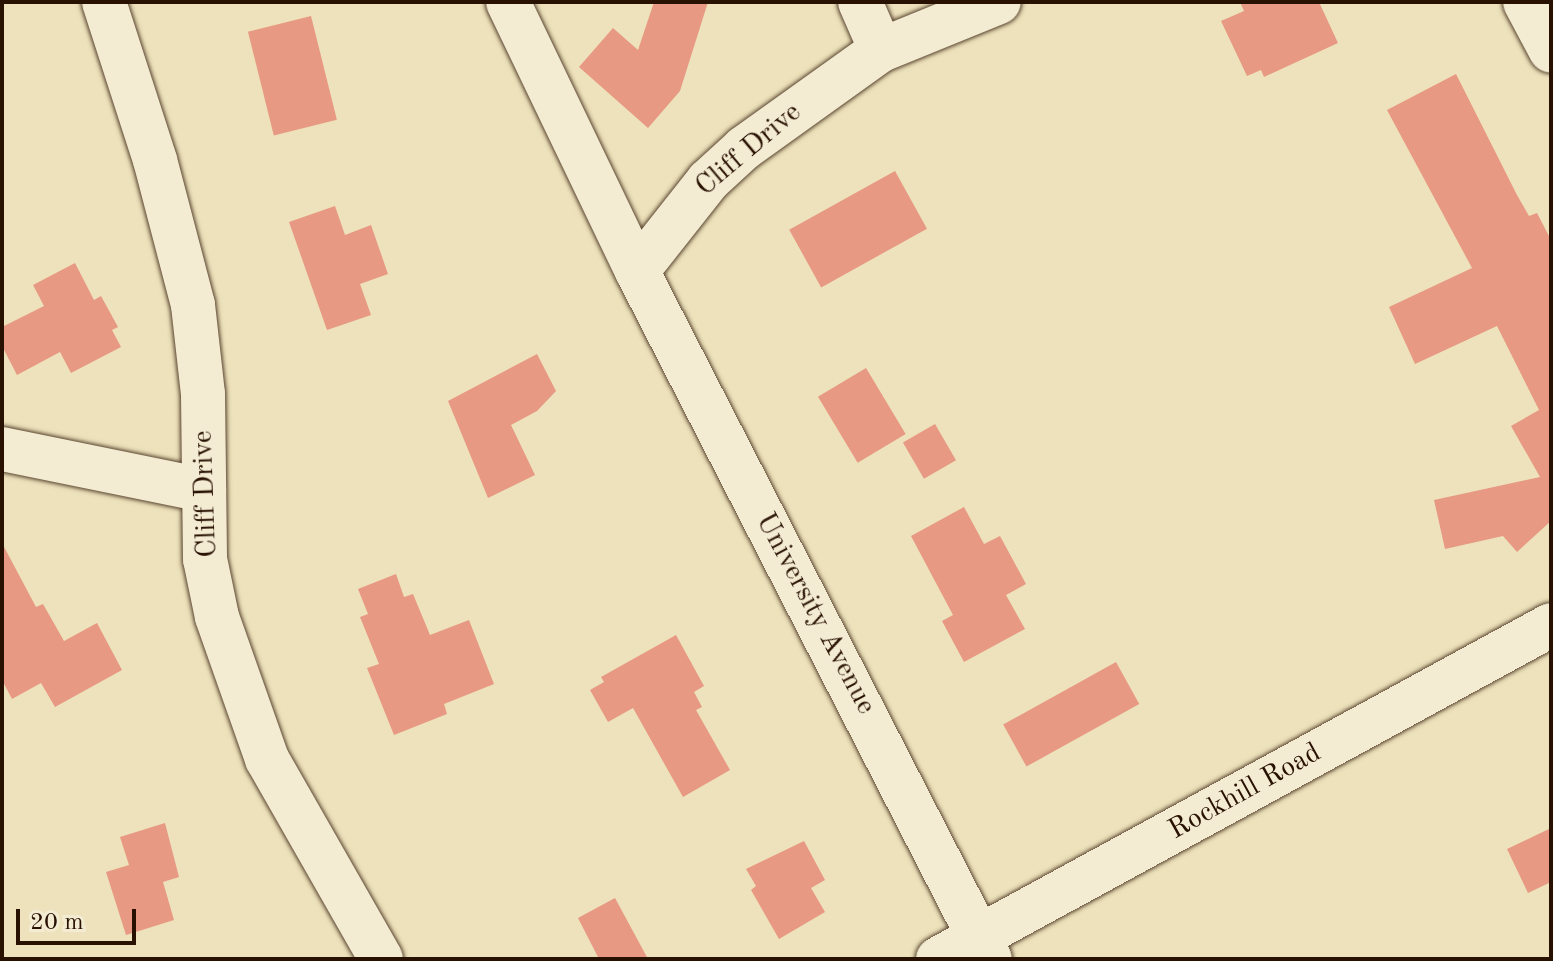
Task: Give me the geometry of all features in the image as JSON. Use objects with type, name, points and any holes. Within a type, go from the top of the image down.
[{"type":"street","name":"Cliff Drive","points":[[104,2],[159,175],[193,305],[203,394],[205,559],[240,690],[273,771],[381,959]]},
{"type":"street","name":"University Avenue","points":[[508,2],[637,271],[887,750],[984,948]]},
{"type":"street","points":[[860,2],[881,50]]},
{"type":"street","name":"Cliff Drive","points":[[637,271],[708,181],[802,105],[881,50],[999,2]]},
{"type":"street","points":[[1525,2],[1551,51]]},
{"type":"street","points":[[2,449],[204,490]]},
{"type":"street","name":"Rockhill Road","points":[[938,959],[984,948],[1551,625]]},
{"type":"building","points":[[654,2],[708,2],[680,91],[648,128],[579,67],[613,28],[638,50]]},
{"type":"building","points":[[1240,2],[1319,2],[1338,43],[1264,77],[1261,70],[1247,76],[1221,21],[1244,11]]},
{"type":"building","points":[[311,16],[337,120],[274,136],[248,32]]},
{"type":"building","points":[[1456,74],[1529,216],[1537,213],[1551,240],[1551,521],[1517,552],[1503,536],[1445,549],[1434,500],[1540,477],[1511,426],[1539,410],[1497,326],[1415,364],[1389,307],[1472,268],[1387,110]]},
{"type":"building","points":[[895,171],[927,229],[821,287],[789,230]]},
{"type":"building","points":[[335,206],[345,235],[371,225],[388,274],[360,284],[371,315],[327,330],[289,222]]},
{"type":"building","points":[[75,263],[94,300],[101,296],[118,327],[112,330],[121,347],[71,373],[60,352],[17,375],[2,346],[2,327],[44,306],[33,285]]},
{"type":"building","points":[[537,354],[556,391],[537,411],[511,425],[535,475],[488,498],[448,401]]},
{"type":"building","points":[[866,368],[906,434],[858,463],[818,397]]},
{"type":"building","points":[[935,424],[956,460],[924,479],[903,442]]},
{"type":"building","points":[[964,507],[984,544],[1000,536],[1026,584],[1006,595],[1025,629],[964,662],[942,621],[953,615],[911,536]]},
{"type":"building","points":[[2,543],[36,607],[43,604],[64,641],[97,623],[122,670],[55,707],[41,683],[12,699],[2,680]]},
{"type":"building","points":[[396,574],[404,597],[413,594],[430,635],[469,620],[494,684],[444,704],[447,714],[394,735],[367,668],[379,664],[360,617],[368,614],[358,589]]},
{"type":"building","points":[[676,635],[704,686],[694,692],[702,707],[696,710],[730,770],[683,797],[633,708],[608,722],[590,690],[604,682],[601,677]]},
{"type":"building","points":[[1116,662],[1139,704],[1026,767],[1003,725]]},
{"type":"building","points":[[165,823],[179,877],[163,882],[174,920],[126,935],[106,872],[129,865],[120,837]]},
{"type":"building","points":[[1551,828],[1551,882],[1528,893],[1507,849]]},
{"type":"building","points":[[804,841],[825,880],[811,888],[825,912],[779,939],[751,890],[756,886],[746,869]]},
{"type":"building","points":[[615,898],[648,959],[599,959],[578,918]]}]
